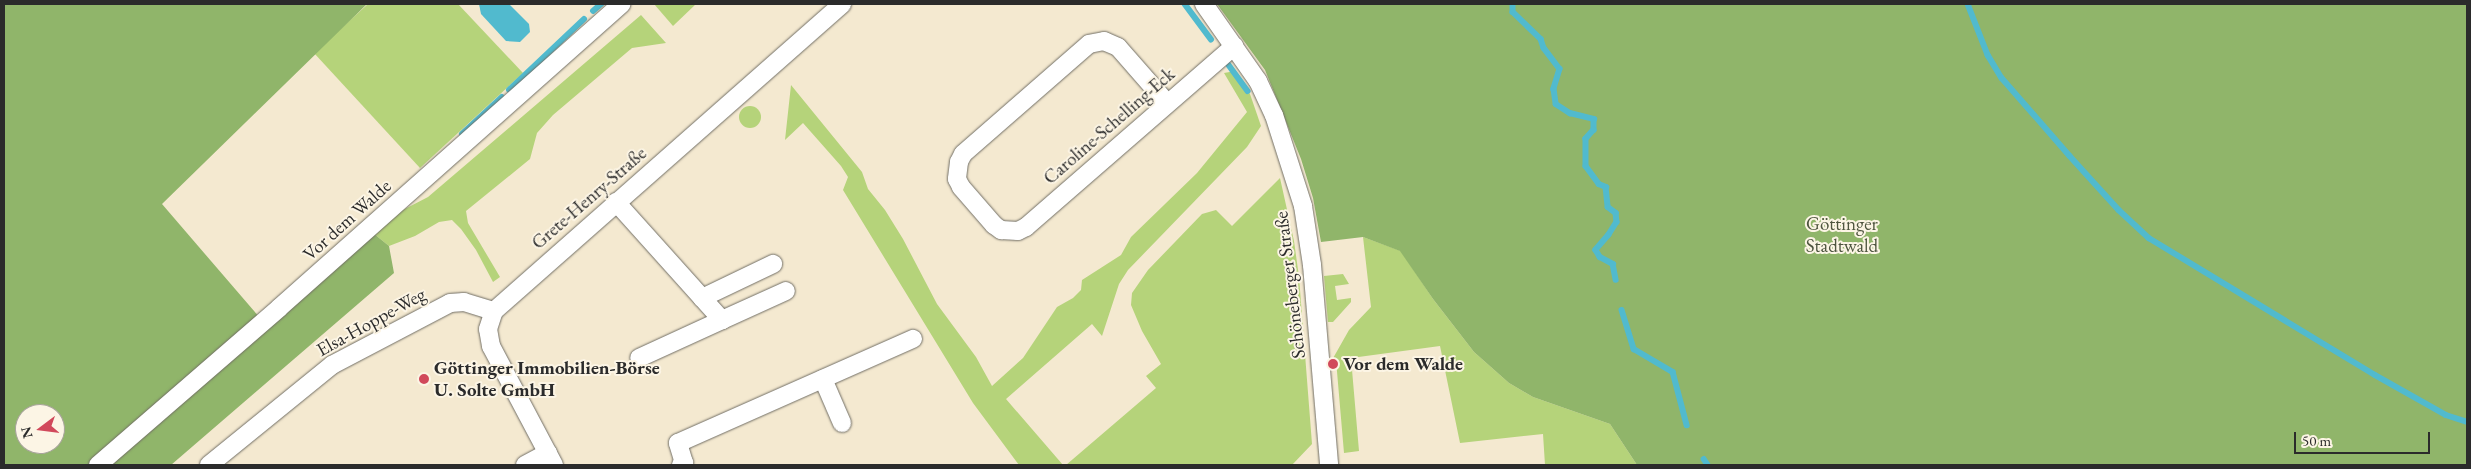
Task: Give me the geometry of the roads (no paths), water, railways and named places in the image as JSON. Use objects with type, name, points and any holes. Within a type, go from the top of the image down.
[{"type":"street","name":"Vor dem Walde","points":[[98,465],[280,308],[621,4]]},
{"type":"street","name":"Grete-Henry-Straße","points":[[494,311],[842,4]]},
{"type":"street","name":"Schöneberger Straße","points":[[1204,4],[1258,81],[1274,115],[1303,206],[1310,240],[1329,465]]},
{"type":"street","name":"Caroline-Schelling-Eck","points":[[1167,103],[1118,47],[1104,41],[1096,41],[1083,48],[963,154],[959,162],[957,179],[960,188],[994,225],[1001,230],[1010,232],[1026,227],[1234,46]]},
{"type":"street","points":[[616,202],[722,320]]},
{"type":"street","points":[[702,298],[773,264]]},
{"type":"street","points":[[639,358],[786,291]]},
{"type":"street","name":"Elsa-Hoppe-Weg","points":[[209,465],[332,365],[450,303],[464,302],[494,311]]},
{"type":"street","points":[[494,311],[488,329],[491,346],[551,459],[525,465]]},
{"type":"street","points":[[681,465],[684,463],[678,443],[912,339]]},
{"type":"street","points":[[823,379],[842,423]]},
{"type":"water","points":[[479,4],[509,4],[529,24],[530,32],[520,42],[506,41],[481,14]]},
{"type":"waterway","points":[[593,11],[601,4]]},
{"type":"waterway","points":[[1185,4],[1211,39]]},
{"type":"waterway","points":[[1513,4],[1513,12],[1541,39],[1544,48],[1560,69],[1554,89],[1556,104],[1570,113],[1594,119],[1594,130],[1586,139],[1586,166],[1599,184],[1606,187],[1608,207],[1616,213],[1617,222],[1596,250],[1600,257],[1613,264],[1616,280]]},
{"type":"waterway","points":[[1968,4],[1988,55],[2002,78],[2119,210],[2149,238],[2375,375],[2446,415],[2467,422]]},
{"type":"waterway","points":[[509,90],[584,19]]},
{"type":"waterway","points":[[1229,65],[1248,91]]},
{"type":"waterway","points":[[462,134],[502,97]]},
{"type":"waterway","points":[[1622,310],[1634,349],[1673,372],[1687,425]]},
{"type":"waterway","points":[[1704,459],[1708,465]]},
{"type":"place","name":"Vor dem Walde","points":[[1333,364]]},
{"type":"place","name":"Göttinger Immobilien-Börse U. Solte GmbH","points":[[424,379]]},
{"type":"park label","name":"Göttinger Stadtwald","points":[[1842,235]]}]
